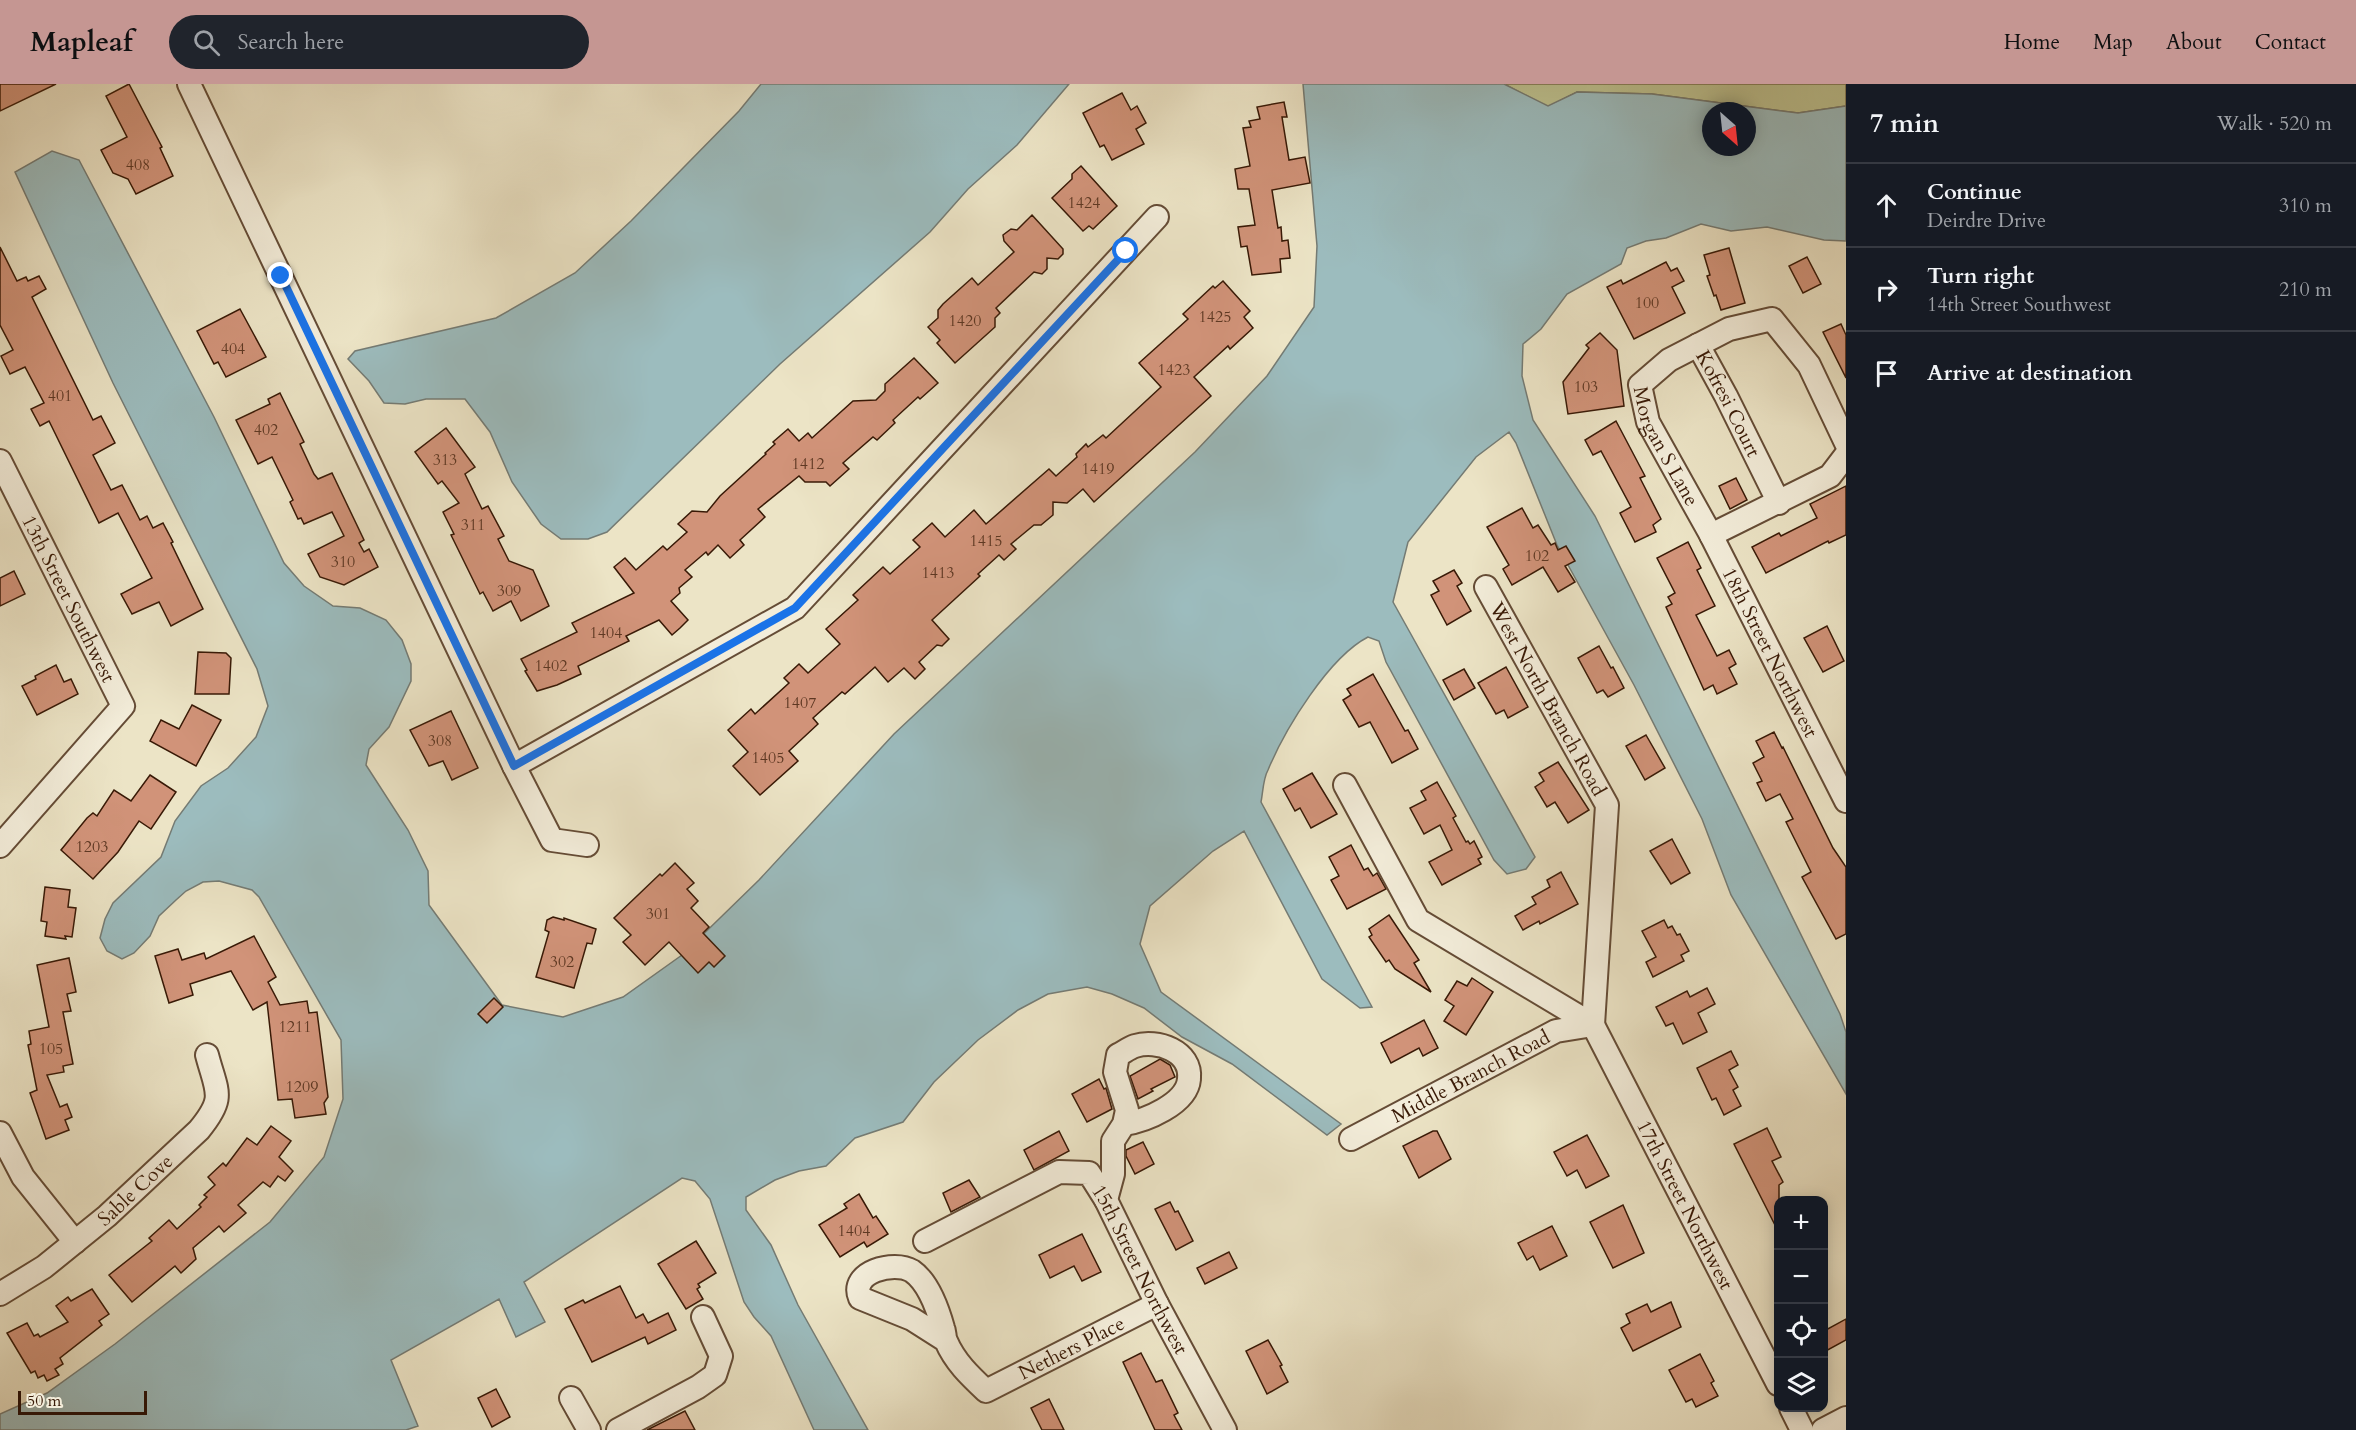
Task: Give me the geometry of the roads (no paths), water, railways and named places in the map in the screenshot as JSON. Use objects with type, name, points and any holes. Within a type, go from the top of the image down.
[{"type":"street","points":[[189,84],[514,766],[552,840],[587,845]]},
{"type":"street","points":[[514,766],[795,608],[1157,217]]},
{"type":"street","name":"Kofresi Court","points":[[1779,503],[1698,345],[1730,329],[1772,319],[1809,365],[1846,443]]},
{"type":"street","name":"Morgan S Lane","points":[[1698,345],[1669,360],[1640,385],[1648,422],[1712,535]]},
{"type":"street","points":[[1712,535],[1830,476],[1846,455]]},
{"type":"street","name":"13th Street Southwest","points":[[0,461],[123,706],[0,846]]},
{"type":"street","name":"18th Street Northwest","points":[[1712,535],[1846,801]]},
{"type":"street","name":"West North Branch Road","points":[[1486,587],[1607,805],[1593,1025]]},
{"type":"street","points":[[1346,785],[1418,920],[1593,1025]]},
{"type":"street","name":"Middle Branch Road","points":[[1351,1139],[1556,1031],[1593,1025]]},
{"type":"street","name":"17th Street Northwest","points":[[1593,1025],[1774,1374]]},
{"type":"street","points":[[1106,1200],[1113,1174],[1113,1141],[1124,1124],[1127,1110],[1115,1072],[1118,1055],[1136,1046],[1158,1045],[1168,1047],[1179,1054],[1188,1071],[1189,1080],[1184,1091],[1173,1104],[1156,1114],[1124,1124]]},
{"type":"street","name":"Sable Cove","points":[[0,1294],[44,1268],[142,1185],[199,1130],[212,1114],[219,1100],[207,1055]]},
{"type":"street","points":[[0,1133],[23,1177],[75,1242]]},
{"type":"street","name":"15th Street Northwest","points":[[925,1241],[1059,1172],[1089,1173],[1106,1200],[1157,1304],[1225,1430]]},
{"type":"street","name":"Nethers Place","points":[[945,1340],[960,1367],[986,1391],[1157,1304]]},
{"type":"street","points":[[618,1430],[715,1375],[721,1356],[703,1317]]},
{"type":"street","points":[[571,1398],[589,1430]]},
{"type":"street","points":[[1793,1412],[1802,1430]]},
{"type":"street","points":[[1823,1430],[1846,1418]]},
{"type":"water","points":[[761,84],[1069,84],[1017,145],[968,189],[930,232],[780,364],[607,532],[588,539],[561,539],[541,524],[512,482],[490,432],[465,399],[426,399],[405,404],[384,403],[369,381],[348,359],[355,351],[496,318],[575,273],[631,221],[739,111]]},
{"type":"water","points":[[1303,84],[1504,84],[1548,106],[1577,92],[1652,94],[1713,102],[1702,102],[1702,156],[1756,156],[1756,108],[1798,113],[1846,106],[1846,241],[1824,240],[1767,227],[1731,231],[1701,224],[1666,238],[1646,241],[1627,248],[1621,264],[1567,294],[1541,329],[1523,344],[1522,376],[1533,420],[1595,516],[1840,1014],[1846,1032],[1846,1094],[1731,895],[1702,819],[1634,685],[1557,545],[1516,443],[1509,432],[1476,457],[1408,542],[1393,602],[1535,857],[1526,869],[1507,874],[1494,860],[1386,662],[1379,641],[1368,637],[1338,660],[1297,715],[1266,774],[1261,802],[1372,1007],[1360,1008],[1322,979],[1244,831],[1213,851],[1150,906],[1140,944],[1161,992],[1341,1124],[1327,1135],[1232,1064],[1182,1037],[1144,1008],[1112,994],[1087,987],[1048,994],[1018,1010],[978,1040],[934,1082],[903,1122],[855,1138],[826,1166],[799,1171],[775,1180],[746,1197],[746,1210],[771,1245],[798,1305],[868,1430],[814,1430],[771,1336],[744,1302],[710,1199],[695,1181],[682,1178],[524,1282],[545,1322],[516,1337],[499,1299],[391,1360],[418,1426],[406,1430],[0,1430],[0,1414],[47,1393],[115,1344],[270,1222],[324,1157],[343,1099],[341,1040],[259,897],[252,890],[219,881],[203,882],[186,891],[159,916],[150,936],[134,953],[122,959],[107,951],[100,938],[105,919],[113,903],[161,857],[175,821],[201,786],[228,768],[256,737],[268,706],[257,669],[113,383],[15,172],[52,151],[79,160],[214,417],[284,563],[304,586],[333,606],[360,608],[386,620],[402,640],[411,664],[411,681],[389,727],[369,749],[366,765],[408,830],[428,871],[429,905],[502,1005],[563,1017],[623,997],[682,955],[759,880],[894,734],[1195,452],[1267,376],[1314,307],[1317,246]]}]
